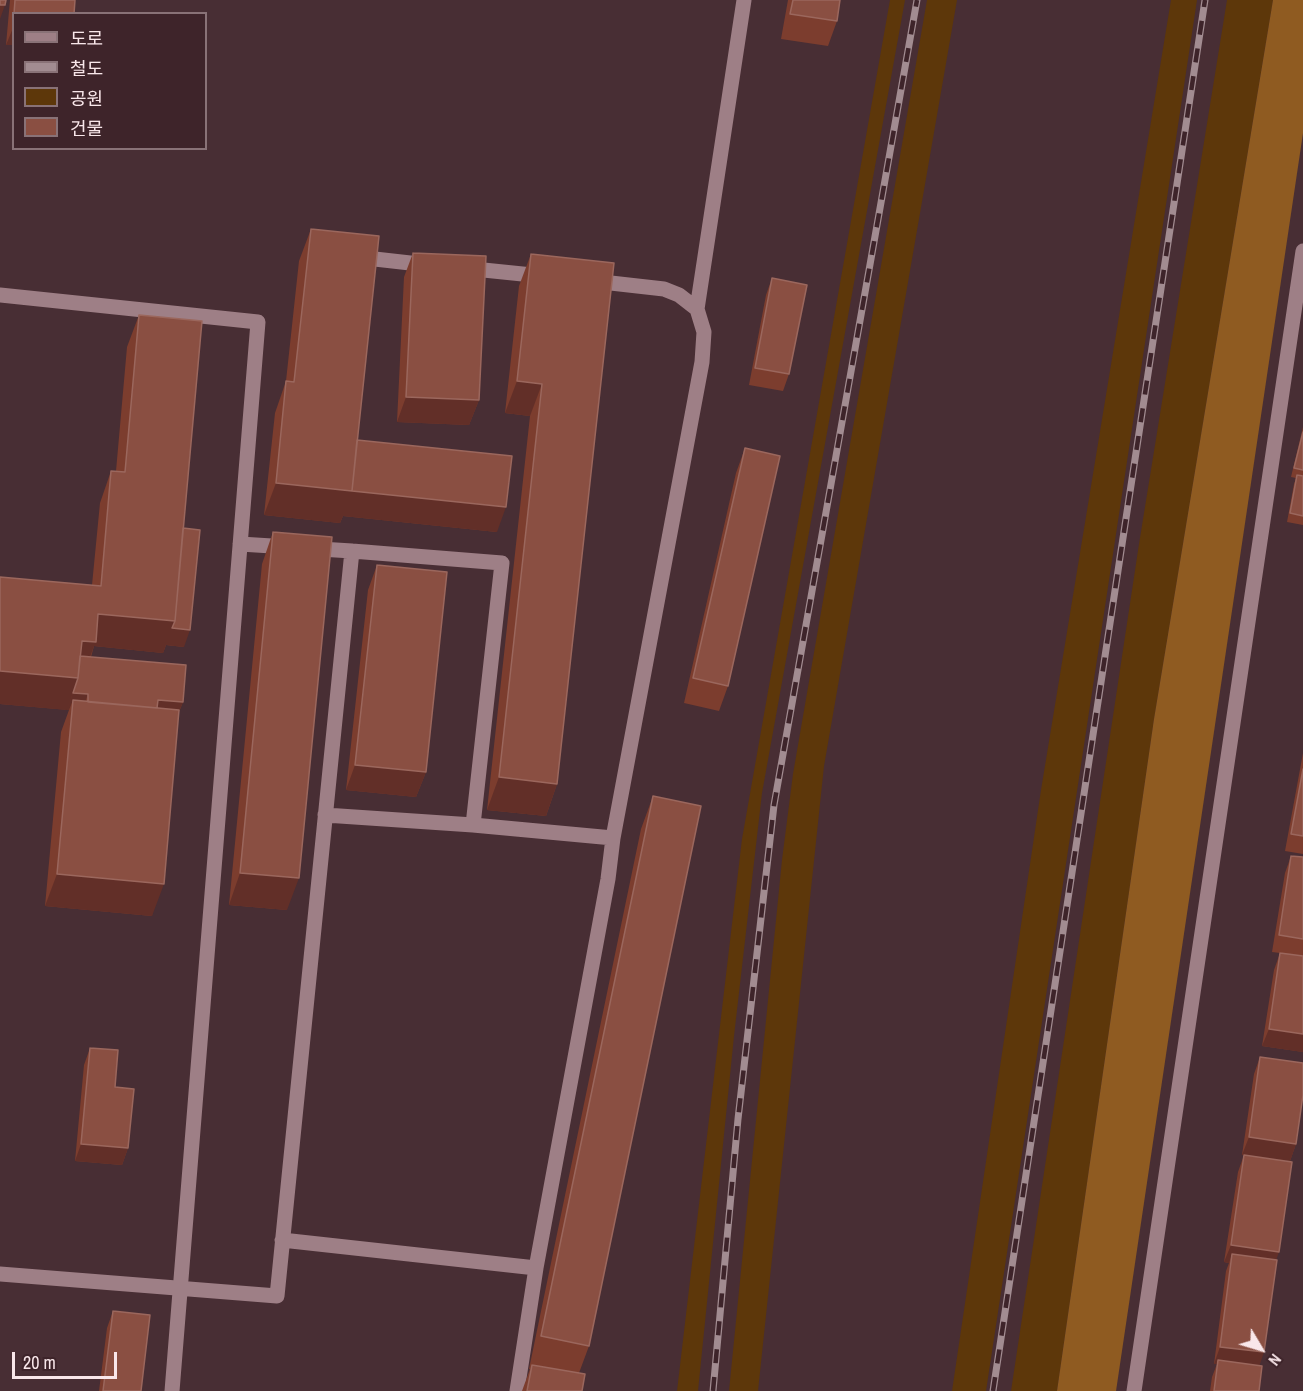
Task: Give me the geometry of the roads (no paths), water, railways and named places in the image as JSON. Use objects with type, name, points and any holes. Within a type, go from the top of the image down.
[{"type":"street","points":[[517,1391],[536,1268],[608,879],[613,838],[702,362],[704,332],[697,309],[744,0]]},
{"type":"street","points":[[1134,1391],[1301,279],[1303,251]]},
{"type":"street","points":[[345,256],[558,278]]},
{"type":"street","points":[[581,280],[664,289],[680,295],[697,309]]},
{"type":"street","points":[[0,295],[258,322],[172,1391]]},
{"type":"street","points":[[240,544],[502,563],[473,825]]},
{"type":"street","points":[[0,1274],[277,1296],[352,551]]},
{"type":"street","points":[[326,815],[613,838]]},
{"type":"street","points":[[282,1240],[536,1268]]},
{"type":"railway","points":[[713,1391],[738,1119],[774,805],[917,0]]},
{"type":"railway","points":[[993,1391],[1205,0]]}]
